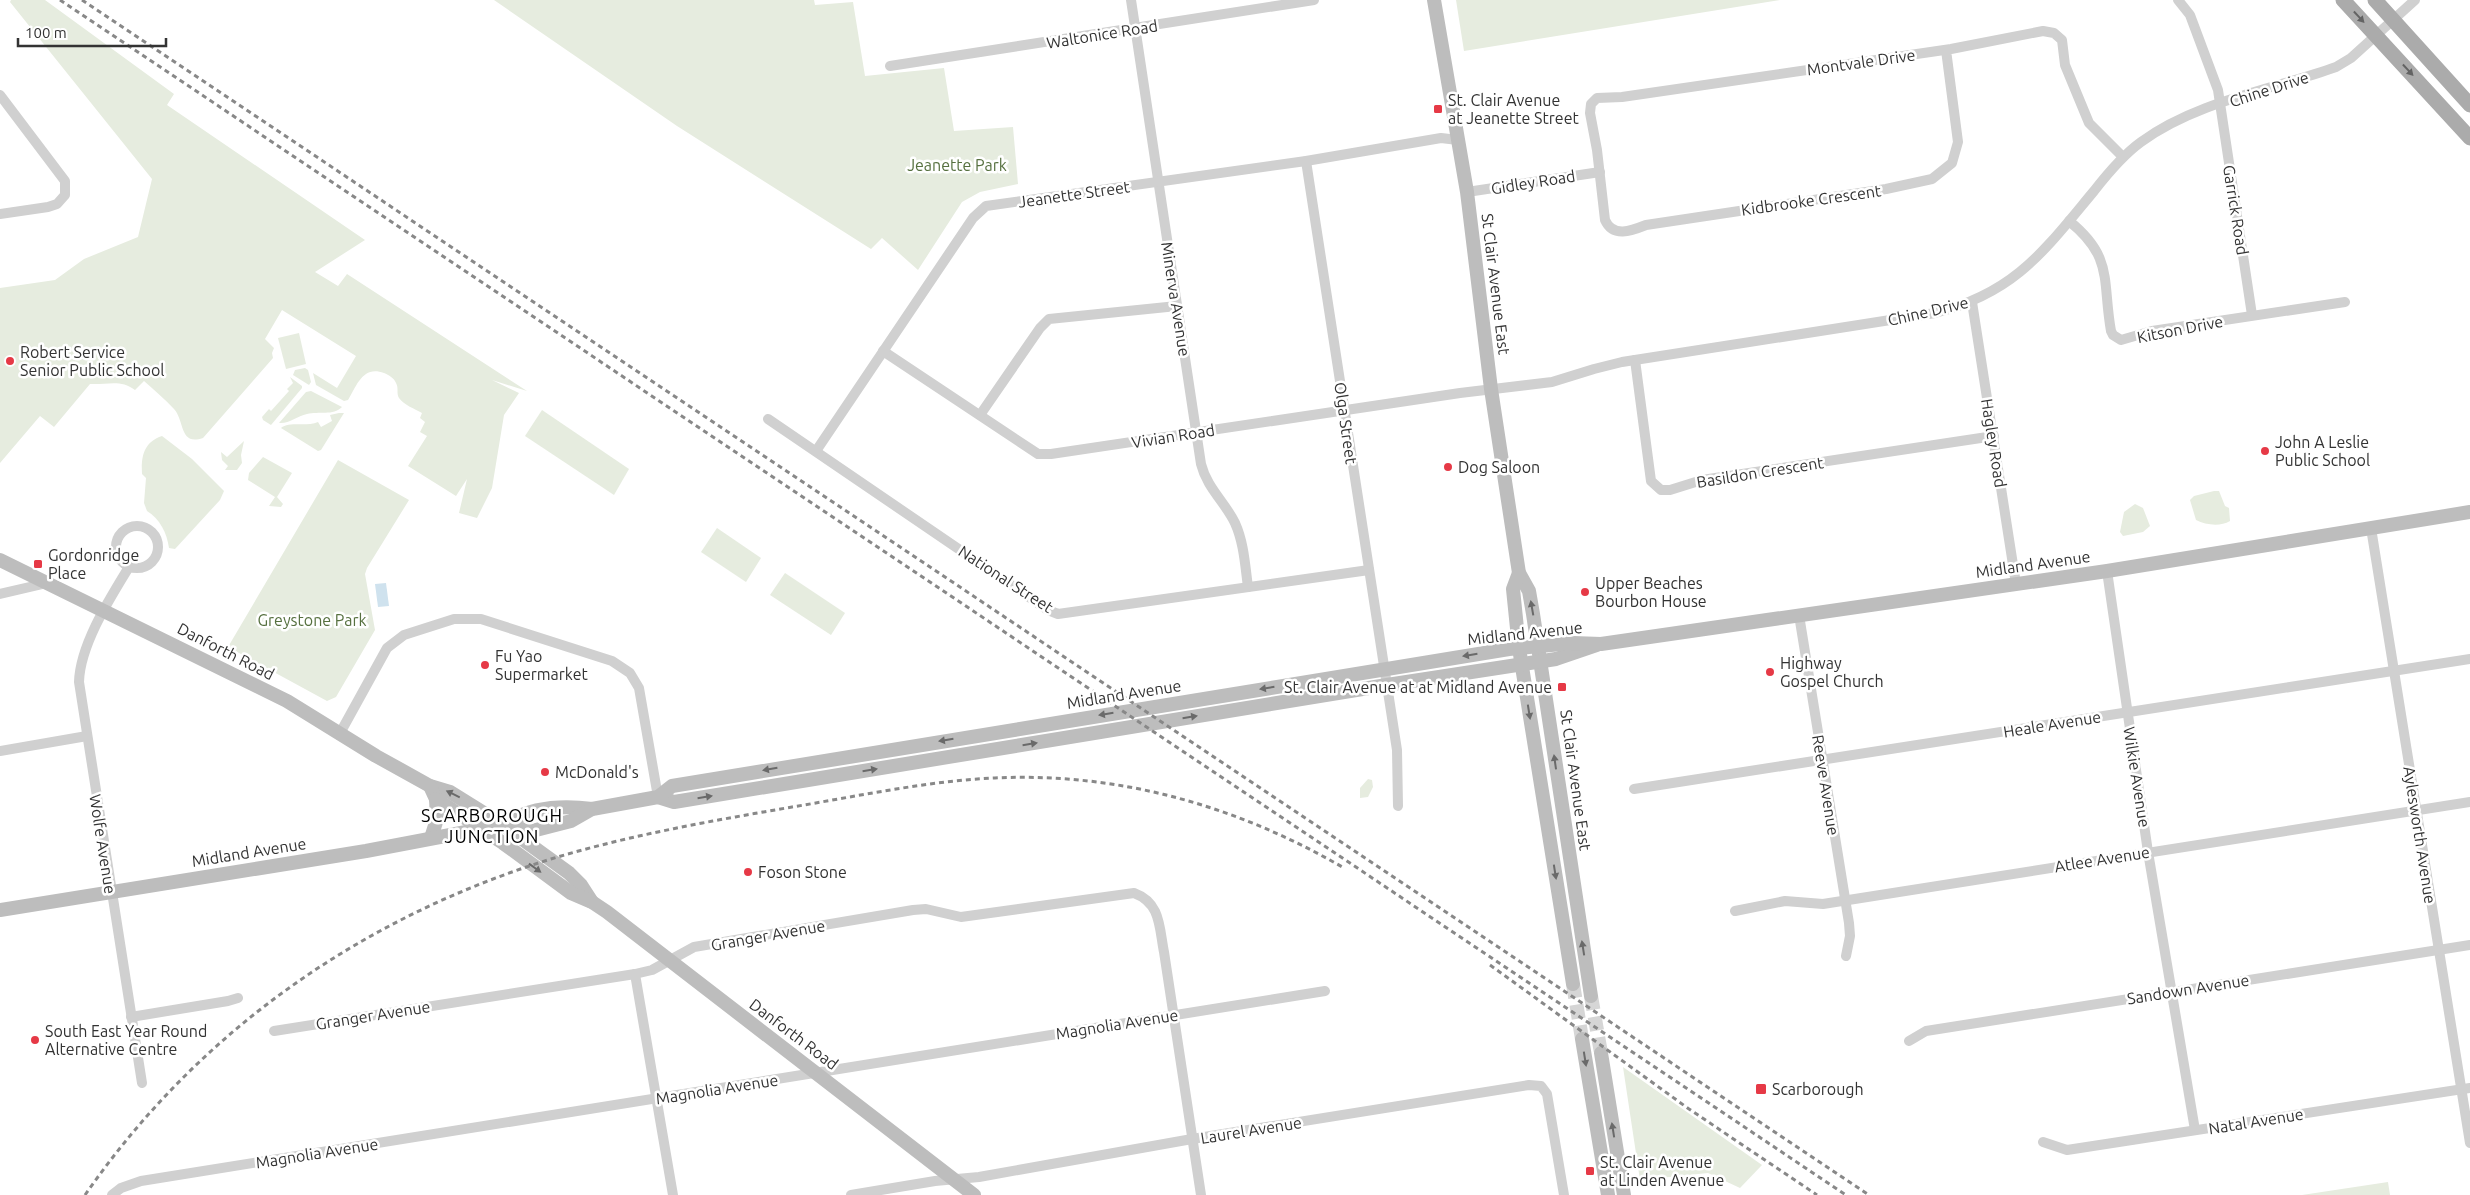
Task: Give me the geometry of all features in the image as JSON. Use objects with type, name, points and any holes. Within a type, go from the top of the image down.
[{"type":"main road","name":"St Clair Avenue East","points":[[1434,0],[1467,192],[1491,389],[1519,572],[1529,591],[1591,996]]},
{"type":"main road","points":[[2343,0],[2470,138]]},
{"type":"main road","points":[[2375,0],[2470,105]]},
{"type":"main road","name":"Midland Avenue","points":[[658,797],[672,786],[1384,669],[1519,648],[1573,643],[1601,644],[2107,571],[2470,512]]},
{"type":"main road","name":"Danforth Road","points":[[0,560],[287,701],[433,793],[571,893],[592,902],[974,1195]]},
{"type":"main road","name":"St Clair Avenue East","points":[[1519,572],[1513,589],[1519,648],[1573,984]]},
{"type":"main road","name":"Midland Avenue","points":[[0,910],[503,825],[532,831],[571,821],[592,809],[658,797],[674,802],[1521,663],[1556,660],[1601,644]]},
{"type":"main road","name":"Danforth Road","points":[[433,793],[450,792],[503,825],[569,873],[581,885],[592,902]]},
{"type":"main road","points":[[431,838],[437,819],[433,793]]},
{"type":"main road","points":[[1582,1039],[1608,1195]]},
{"type":"main road","points":[[1601,1053],[1624,1195]]},
{"type":"street","name":"Minerva Avenue","points":[[1131,0],[1200,461],[1206,482],[1234,522],[1242,542],[1248,587]]},
{"type":"street","name":"Waltonice Road","points":[[890,66],[1314,0]]},
{"type":"street","name":"Garrick Road","points":[[2178,0],[2190,15],[2218,90],[2252,315]]},
{"type":"street","name":"Chine Drive","points":[[1491,389],[1552,382],[1603,366],[1636,360],[1911,318],[1959,307],[1972,302],[1991,293],[2023,271],[2123,157],[2166,126],[2220,104],[2336,66],[2350,58],[2415,0]]},
{"type":"street","name":"Montvale Drive","points":[[1600,172],[1590,113],[1591,104],[1597,98],[1622,97],[1946,50],[2043,31],[2058,35],[2064,47],[2065,65],[2089,123],[2123,157]]},
{"type":"street","name":"Kidbrooke Crescent","points":[[1600,172],[1605,220],[1608,228],[1615,232],[1633,230],[1646,225],[1921,183],[1942,173],[1952,163],[1956,154],[1958,125],[1946,50]]},
{"type":"street","points":[[0,95],[65,181],[65,195],[57,204],[0,214]]},
{"type":"street","name":"Jeanette Street","points":[[816,451],[973,218],[982,208],[1306,161],[1441,138],[1458,140]]},
{"type":"street","name":"Olga Street","points":[[1306,161],[1397,750],[1398,806]]},
{"type":"street","name":"Gidley Road","points":[[1467,192],[1600,172]]},
{"type":"street","name":"Kitson Drive","points":[[2069,220],[2091,240],[2099,255],[2108,294],[2111,331],[2119,338],[2126,340],[2152,331],[2345,302]]},
{"type":"street","name":"Hagley Road","points":[[1972,302],[2016,584]]},
{"type":"street","points":[[980,415],[1040,328],[1049,319],[1177,306]]},
{"type":"street","name":"Vivian Road","points":[[883,351],[1038,454],[1491,389]]},
{"type":"street","name":"Basildon Crescent","points":[[1636,360],[1651,481],[1661,490],[1670,490],[1702,480],[1994,436]]},
{"type":"street","name":"National Street","points":[[768,419],[1048,610],[1058,614],[1370,570]]},
{"type":"street","points":[[133,526],[147,528],[156,538],[157,552],[150,564],[136,568],[130,567],[119,558],[116,552],[117,538],[121,533],[133,526]]},
{"type":"street","name":"Aylesworth Avenue","points":[[2371,528],[2416,811],[2466,1089],[2470,1143]]},
{"type":"street","points":[[103,609],[130,567]]},
{"type":"street","name":"Wilkie Avenue","points":[[2107,571],[2148,852],[2195,1130]]},
{"type":"street","points":[[0,594],[46,583]]},
{"type":"street","name":"Wolfe Avenue","points":[[103,609],[79,666],[78,682],[142,1083]]},
{"type":"street","name":"Reeve Avenue","points":[[1799,615],[1850,936],[1846,956]]},
{"type":"street","points":[[339,735],[380,656],[392,642],[406,634],[454,619],[479,618],[613,661],[630,673],[640,691],[658,797]]},
{"type":"street","name":"Heale Avenue","points":[[1634,789],[2470,660]]},
{"type":"street","points":[[0,750],[87,736]]},
{"type":"street","name":"Atlee Avenue","points":[[1735,911],[1785,901],[1812,905],[2470,802]]},
{"type":"street","name":"Granger Avenue","points":[[274,1031],[635,974],[652,970],[694,947],[926,908],[961,917],[1134,893],[1145,897],[1152,903],[1156,915],[1164,952],[1201,1195]]},
{"type":"street","name":"Sandown Avenue","points":[[1909,1041],[1926,1031],[2470,945]]},
{"type":"street","points":[[635,974],[672,1195]]},
{"type":"street","name":"Magnolia Avenue","points":[[112,1195],[121,1188],[141,1181],[1325,990]]},
{"type":"street","points":[[131,1017],[238,998]]},
{"type":"street","name":"Laurel Avenue","points":[[851,1195],[953,1179],[979,1177],[1192,1139],[1529,1085],[1541,1086],[1550,1104],[1564,1195]]},
{"type":"street","name":"Natal Avenue","points":[[2043,1142],[2067,1150],[2466,1089]]},
{"type":"green space","points":[[11,0],[45,0],[174,94],[167,105],[365,240],[315,272],[338,286],[347,274],[527,391],[492,380],[519,393],[504,415],[492,488],[477,518],[459,513],[467,479],[456,496],[408,466],[427,436],[420,432],[425,422],[420,418],[422,413],[399,398],[397,385],[393,378],[377,371],[366,374],[348,400],[344,401],[316,385],[313,373],[337,388],[356,356],[282,310],[265,339],[274,348],[273,358],[203,438],[195,440],[186,436],[174,409],[144,381],[135,390],[119,384],[90,384],[54,427],[40,416],[0,463],[0,288],[55,280],[84,259],[138,237],[152,179],[10,2]]},
{"type":"green space","name":"Jeanette Park","points":[[494,0],[814,0],[815,5],[853,2],[865,76],[944,68],[954,131],[1013,127],[1018,184],[980,192],[962,202],[918,270],[882,238],[871,249],[677,126]]},
{"type":"green space","points":[[1456,0],[1780,0],[1464,51]]},
{"type":"green space","points":[[299,333],[306,364],[286,369],[278,338]]},
{"type":"green space","points":[[305,368],[308,370],[311,382],[309,385],[293,375],[295,370]]},
{"type":"green space","points":[[290,377],[302,388],[271,425],[263,420],[262,417],[269,409],[271,411],[289,391],[287,389],[293,383]]},
{"type":"green space","points":[[311,391],[342,407],[338,410],[307,414],[279,423],[306,392]]},
{"type":"green space","points":[[542,410],[629,469],[614,495],[525,436]]},
{"type":"green space","points":[[344,413],[321,450],[318,451],[281,428],[289,425],[318,422],[321,427],[332,421],[330,415]]},
{"type":"green space","points":[[162,436],[192,459],[224,491],[220,500],[175,549],[169,548],[167,537],[162,527],[156,518],[147,511],[144,503],[146,478],[142,474],[143,456],[147,446]]},
{"type":"green space","points":[[244,441],[241,455],[242,463],[237,470],[225,470],[228,466],[222,460],[221,452],[227,457]]},
{"type":"green space","points":[[263,457],[292,473],[277,497],[283,504],[281,507],[269,506],[275,497],[248,480],[249,473]]},
{"type":"green space","name":"Greystone Park","points":[[338,460],[409,500],[365,574],[375,630],[336,697],[327,701],[228,647]]},
{"type":"green space","points":[[2219,491],[2225,506],[2229,508],[2230,521],[2213,525],[2196,520],[2190,500],[2194,496]]},
{"type":"green space","points":[[2135,504],[2143,508],[2150,526],[2143,532],[2123,536],[2120,532],[2124,512]]},
{"type":"green space","points":[[717,528],[761,558],[746,582],[701,552]]},
{"type":"green space","points":[[785,573],[845,613],[831,635],[770,595]]},
{"type":"green space","points":[[1368,779],[1372,780],[1373,787],[1368,797],[1360,798],[1360,788]]},
{"type":"green space","points":[[1623,1067],[1762,1165],[1740,1188],[1708,1173],[1640,1180]]},
{"type":"green space","points":[[2388,1182],[2390,1195],[2302,1195]]},
{"type":"water","points":[[386,583],[389,606],[378,607],[375,584]]},
{"type":"tunnel","points":[[1573,984],[1582,1039]]},
{"type":"tunnel","points":[[1591,996],[1601,1053]]},
{"type":"railway","points":[[60,0],[1846,1195]]},
{"type":"railway","points":[[82,0],[1869,1195]]},
{"type":"railway","points":[[85,1195],[130,1136],[179,1082],[232,1032],[290,988],[350,948],[414,913],[481,884],[581,850],[701,823],[893,789],[995,778],[1041,778],[1087,781],[1132,787],[1176,798],[1262,827],[1344,868]]},
{"type":"railway","points":[[1490,965],[1689,1109],[1817,1195]]},
{"type":"place","name":"St. Clair Avenue at Jeanette Street","points":[[1438,109]]},
{"type":"place","name":"Robert Service Senior Public School","points":[[10,361]]},
{"type":"place","name":"John A Leslie Public School","points":[[2265,451]]},
{"type":"place","name":"Dog Saloon","points":[[1448,467]]},
{"type":"place","name":"Gordonridge Place","points":[[38,564]]},
{"type":"place","name":"Upper Beaches Bourbon House","points":[[1585,592]]},
{"type":"place","name":"Fu Yao Supermarket","points":[[485,665]]},
{"type":"place","name":"Highway Gospel Church","points":[[1770,672]]},
{"type":"place","name":"St. Clair Avenue at at Midland Avenue","points":[[1562,687]]},
{"type":"place","name":"McDonald's","points":[[545,772]]},
{"type":"place","name":"Foson Stone","points":[[748,872]]},
{"type":"place","name":"South East Year Round Alternative Centre","points":[[35,1040]]},
{"type":"place","name":"Scarborough","points":[[1761,1089]]},
{"type":"place","name":"St. Clair Avenue at Linden Avenue","points":[[1590,1171]]},
{"type":"district","name":"SCARBOROUGH JUNCTION","points":[[492,826]]}]
